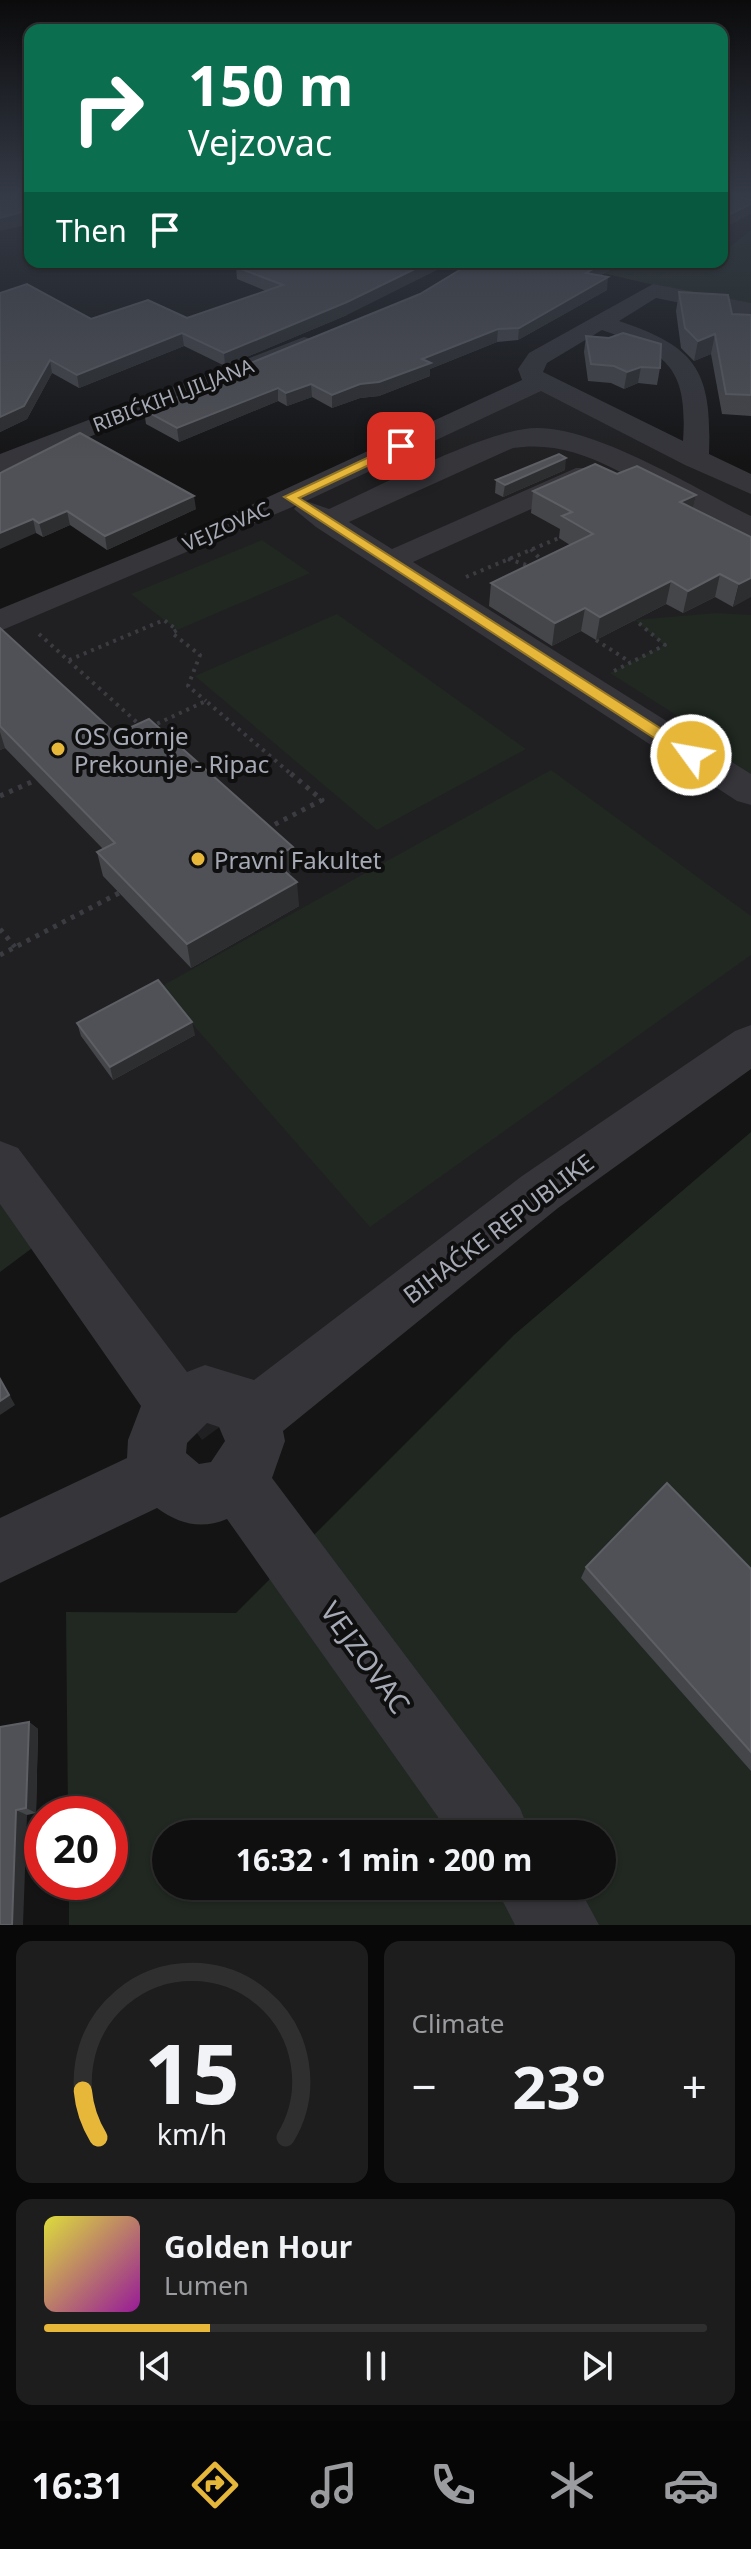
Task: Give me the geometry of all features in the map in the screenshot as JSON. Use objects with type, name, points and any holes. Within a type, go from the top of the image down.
[{"type":"street","points":[[751,310],[653,291],[532,363],[532,376],[751,485]]},
{"type":"street","points":[[600,322],[657,343],[682,358],[691,376],[699,418],[695,459]]},
{"type":"street","name":"RIBIĆKIH LJILJANA","points":[[0,464],[321,337]]},
{"type":"street","name":"VEJZOVAC","points":[[8,618],[290,497],[541,381]]},
{"type":"street","points":[[326,521],[522,437],[580,443],[751,528]]},
{"type":"street","points":[[390,561],[616,461]]},
{"type":"street","points":[[517,505],[544,515],[589,500],[644,475]]},
{"type":"street","points":[[290,497],[751,792]]},
{"type":"street","name":"BIHAĆKE REPUBLIKE","points":[[251,1419],[540,1192],[751,1044]]},
{"type":"street","points":[[0,1163],[177,1407]]},
{"type":"street","points":[[205,1394],[219,1395],[243,1408],[251,1419],[254,1451],[237,1481],[205,1495],[188,1493],[173,1485],[163,1473],[157,1445],[160,1430],[177,1407],[205,1394]]},
{"type":"street","points":[[0,1551],[163,1473]]},
{"type":"street","name":"VEJZOVAC","points":[[237,1481],[484,1820]]},
{"type":"street","points":[[542,1900],[561,1925]]},
{"type":"path","points":[[435,590],[559,538]]},
{"type":"path","points":[[531,549],[546,565]]},
{"type":"path","points":[[508,559],[538,568]]},
{"type":"path","points":[[8,618],[69,660],[145,729]]},
{"type":"path","points":[[69,660],[164,620],[177,630],[172,633],[200,655],[188,686],[322,800],[255,835]]},
{"type":"path","points":[[585,687],[665,645],[635,620]]},
{"type":"path","points":[[596,640],[631,662]]},
{"type":"path","points":[[133,735],[206,701]]},
{"type":"path","points":[[0,796],[36,780]]},
{"type":"path","points":[[0,955],[119,893]]},
{"type":"path","points":[[0,929],[15,947]]},
{"type":"shaded area","points":[[649,284],[751,284],[751,308]]},
{"type":"shaded area","points":[[541,381],[751,485],[751,1044],[540,1192],[202,1440],[0,1163],[0,621]]},
{"type":"shaded area","points":[[262,540],[310,573],[177,630],[131,594]]},
{"type":"shaded area","points":[[716,613],[751,615],[751,792],[664,738],[689,723],[610,673],[664,645],[635,620]]},
{"type":"shaded area","points":[[337,614],[526,749],[377,830],[195,676]]},
{"type":"shaded area","points":[[551,770],[751,916],[751,955],[370,1227],[160,987]]},
{"type":"shaded area","points":[[751,1132],[751,1925],[69,1925],[69,1900],[128,1900],[128,1796],[68,1796],[66,1612],[236,1613],[514,1335]]},
{"type":"shaded area","points":[[0,1159],[51,1234],[0,1272]]},
{"type":"building","points":[[27,284],[91,319],[148,300],[187,318],[283,285],[280,284],[384,284],[224,353],[182,333],[77,375],[50,360],[24,406],[0,417],[0,293]]},
{"type":"building","points":[[437,284],[596,284],[519,328],[498,329],[422,359],[431,363],[379,382],[360,384],[332,395],[311,384],[286,393],[278,388],[177,428],[144,410],[255,367],[248,364],[420,294]]},
{"type":"building","points":[[679,292],[728,295],[732,314],[751,315],[751,395],[726,394],[715,334],[698,341],[685,328]]},
{"type":"building","points":[[623,333],[661,344],[660,368],[641,367],[627,372],[614,366],[591,364],[586,336],[609,338]]},
{"type":"building","points":[[80,433],[194,496],[105,536],[67,511],[39,523],[33,519],[0,533],[0,473]]},
{"type":"building","points":[[559,454],[566,458],[505,485],[496,480]]},
{"type":"building","points":[[595,464],[617,474],[637,466],[696,495],[680,502],[751,537],[751,578],[739,584],[720,574],[688,591],[671,581],[600,617],[585,608],[555,623],[491,583],[593,534],[562,516],[572,512],[533,491]]},
{"type":"building","points":[[0,628],[116,734],[149,719],[293,847],[271,859],[297,882],[187,944],[97,852],[115,843],[0,726]]},
{"type":"building","points":[[158,980],[192,1022],[110,1067],[77,1023]]},
{"type":"building","points":[[0,1379],[9,1395],[0,1401]]},
{"type":"building","points":[[667,1483],[751,1569],[751,1752],[586,1567]]},
{"type":"building","points":[[29,1722],[26,1796],[24,1808],[16,1810],[12,1925],[0,1925],[0,1727]]},
{"type":"place","name":"OS Gornje Prekounje - Ripac","points":[[58,749]]},
{"type":"place","name":"Pravni Fakultet","points":[[198,859]]},
{"type":"route","points":[[401,446],[290,497],[691,755]]}]
